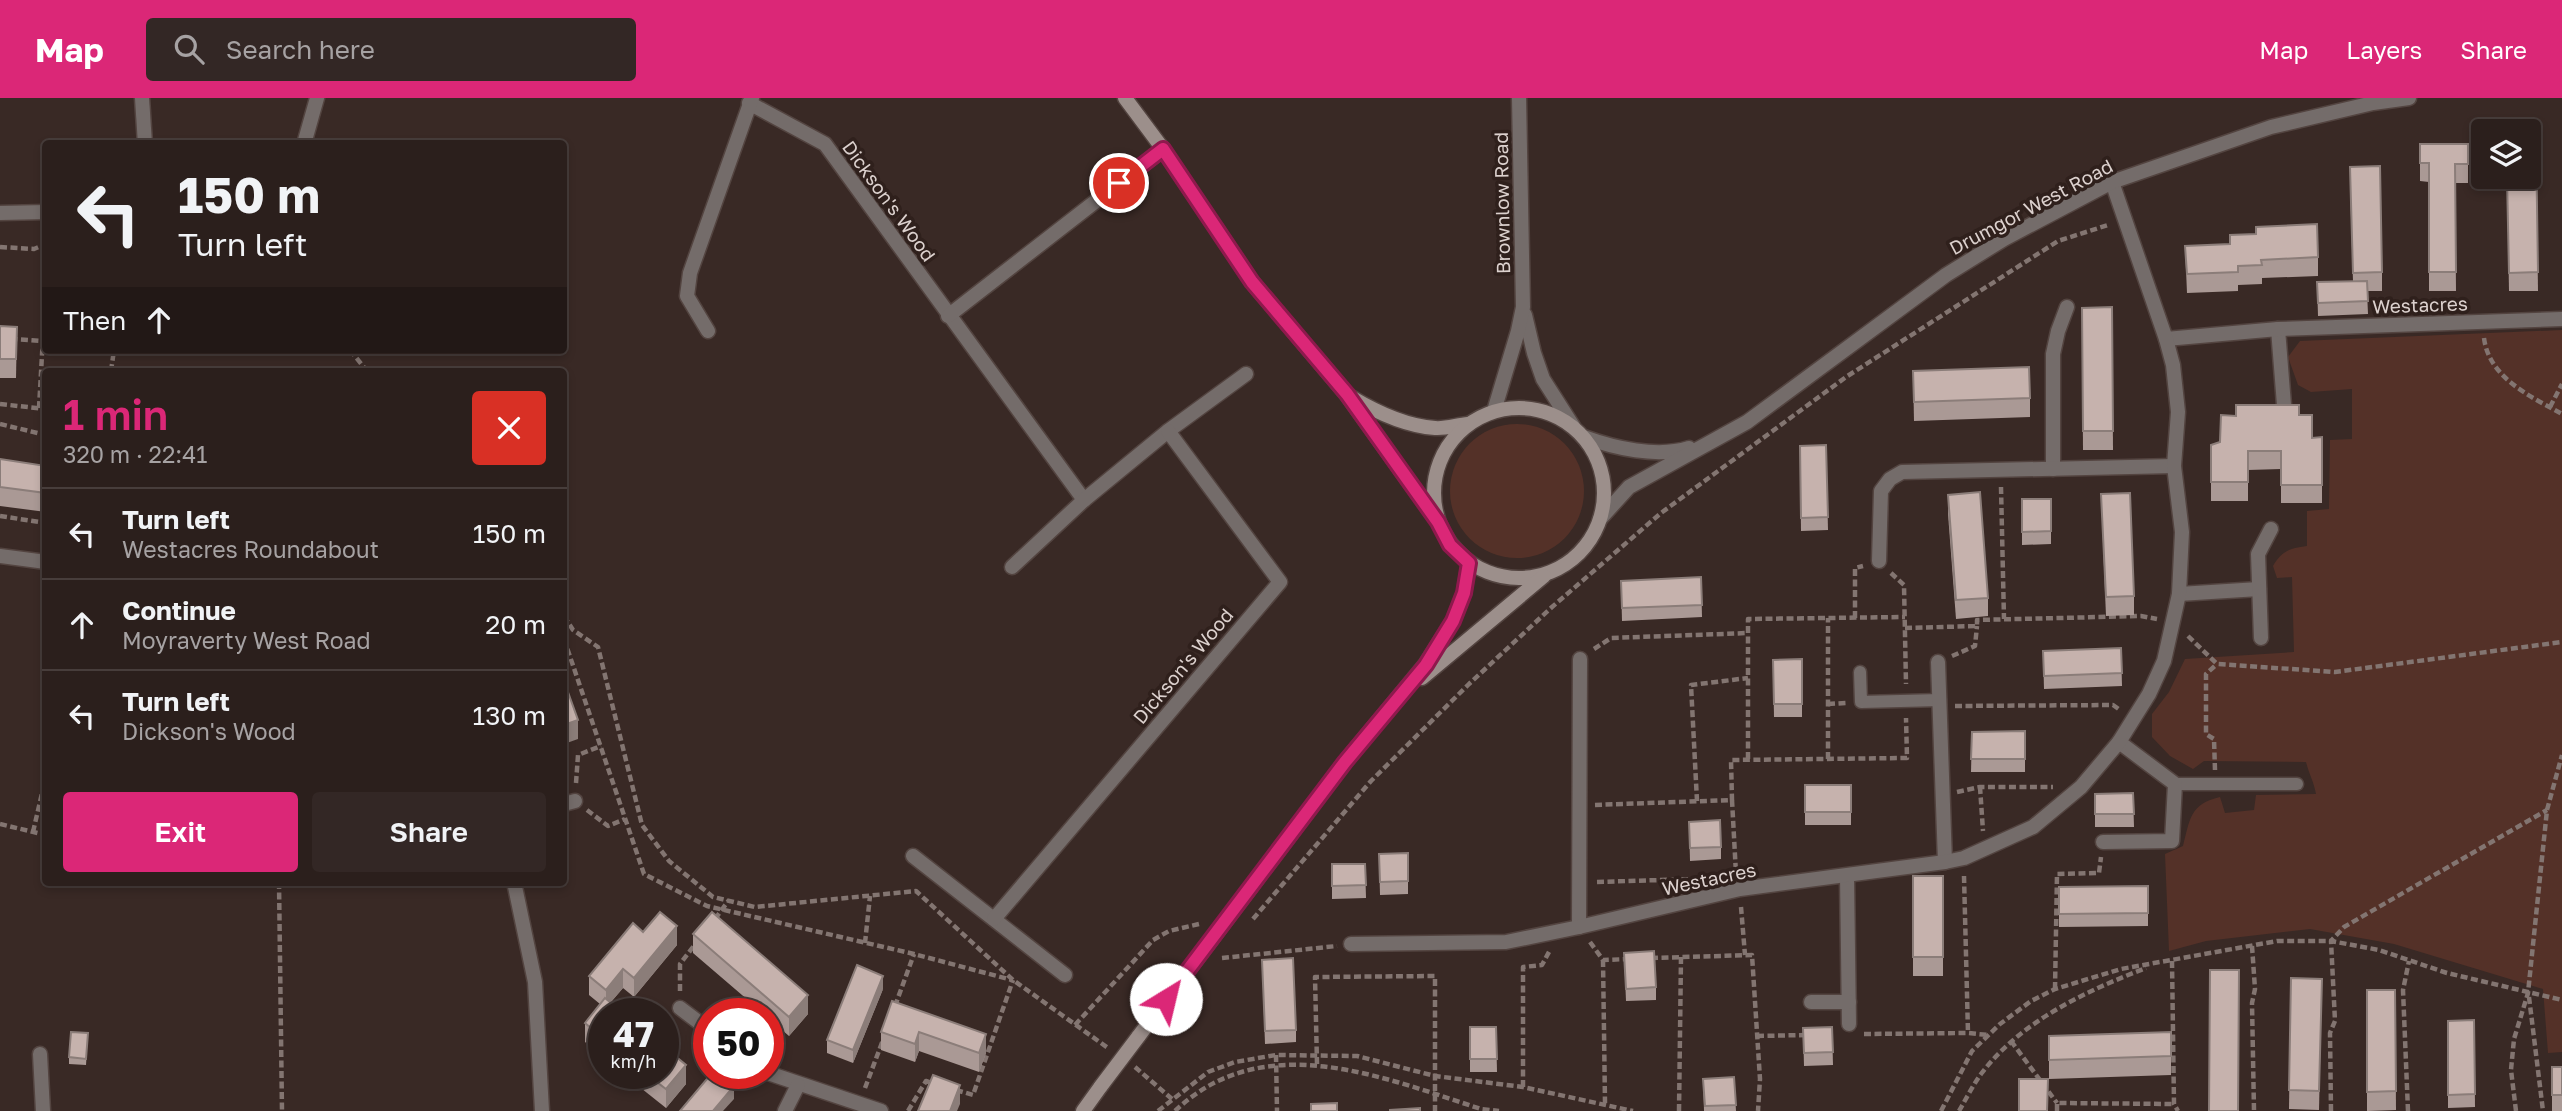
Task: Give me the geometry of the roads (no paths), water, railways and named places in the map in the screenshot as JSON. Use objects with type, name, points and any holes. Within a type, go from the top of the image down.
[{"type":"main road","points":[[1125,98],[1163,149],[1252,282],[1347,394],[1438,522],[1450,545],[1469,563],[1493,575],[1519,579],[1545,574]]},
{"type":"main road","points":[[1347,394],[1373,410],[1414,425],[1437,428],[1468,424]]},
{"type":"main road","points":[[1400,696],[1545,574],[1569,562],[1588,543],[1600,519],[1604,498],[1603,476],[1596,455],[1578,432],[1555,415],[1514,407],[1494,411],[1468,424],[1449,443],[1437,468],[1433,495],[1438,522]]},
{"type":"main road","points":[[1083,1111],[1345,762],[1426,665],[1453,621],[1464,593],[1469,563]]},
{"type":"street","points":[[142,98],[145,140]]},
{"type":"street","points":[[305,140],[317,98]]},
{"type":"street","name":"Brownlow Road","points":[[1519,98],[1523,307],[1543,379],[1578,432]]},
{"type":"street","name":"Drumgor West Road","points":[[1600,519],[1629,487],[1747,422],[1946,275],[2004,239],[2112,182],[2272,127],[2373,103],[2409,98]]},
{"type":"street","name":"Dickson's Wood","points":[[708,331],[687,296],[690,273],[751,100],[825,144],[1084,500]]},
{"type":"street","points":[[948,316],[1163,149]]},
{"type":"street","name":"Westacres","points":[[1351,944],[1506,942],[1740,889],[1847,877],[1964,858],[2033,827],[2081,788],[2119,742],[2150,694],[2164,660],[2179,594],[2182,532],[2174,466],[2178,412],[2173,365],[2112,182]]},
{"type":"street","points":[[0,213],[42,212]]},
{"type":"street","name":"Brownlow Road","points":[[1494,411],[1523,307]]},
{"type":"street","points":[[2053,470],[2053,354],[2067,307]]},
{"type":"street","name":"Westacres","points":[[2166,339],[2278,328],[2562,319]]},
{"type":"street","points":[[2278,328],[2284,405]]},
{"type":"street","points":[[1012,567],[1084,500],[1168,431],[1246,374]]},
{"type":"street","name":"Dickson's Wood","points":[[994,919],[1280,582],[1168,431]]},
{"type":"street","name":"Drumgor West Road","points":[[1578,432],[1606,445],[1631,450],[1679,451],[1714,440]]},
{"type":"street","points":[[1879,561],[1881,491],[1890,478],[1902,472],[2174,466]]},
{"type":"street","points":[[2261,638],[2258,554],[2271,529]]},
{"type":"street","points":[[0,556],[42,561]]},
{"type":"street","points":[[2179,594],[2259,589]]},
{"type":"street","points":[[1579,927],[1580,659]]},
{"type":"street","points":[[1938,662],[1945,862]]},
{"type":"street","points":[[2103,842],[2172,841],[2175,785],[2119,742]]},
{"type":"street","points":[[913,856],[1065,975]]},
{"type":"street","points":[[1847,877],[1849,1024]]},
{"type":"street","points":[[515,886],[535,982],[542,1111]]},
{"type":"street","points":[[1811,1002],[1849,1002]]},
{"type":"street","points":[[680,1008],[693,1018]]},
{"type":"street","points":[[40,1054],[43,1111]]},
{"type":"street","points":[[784,1079],[881,1111]]},
{"type":"street","points":[[785,1111],[798,1085]]},
{"type":"lane","points":[[1860,672],[1861,702],[1940,703]]},
{"type":"lane","points":[[2175,785],[2297,784]]}]
